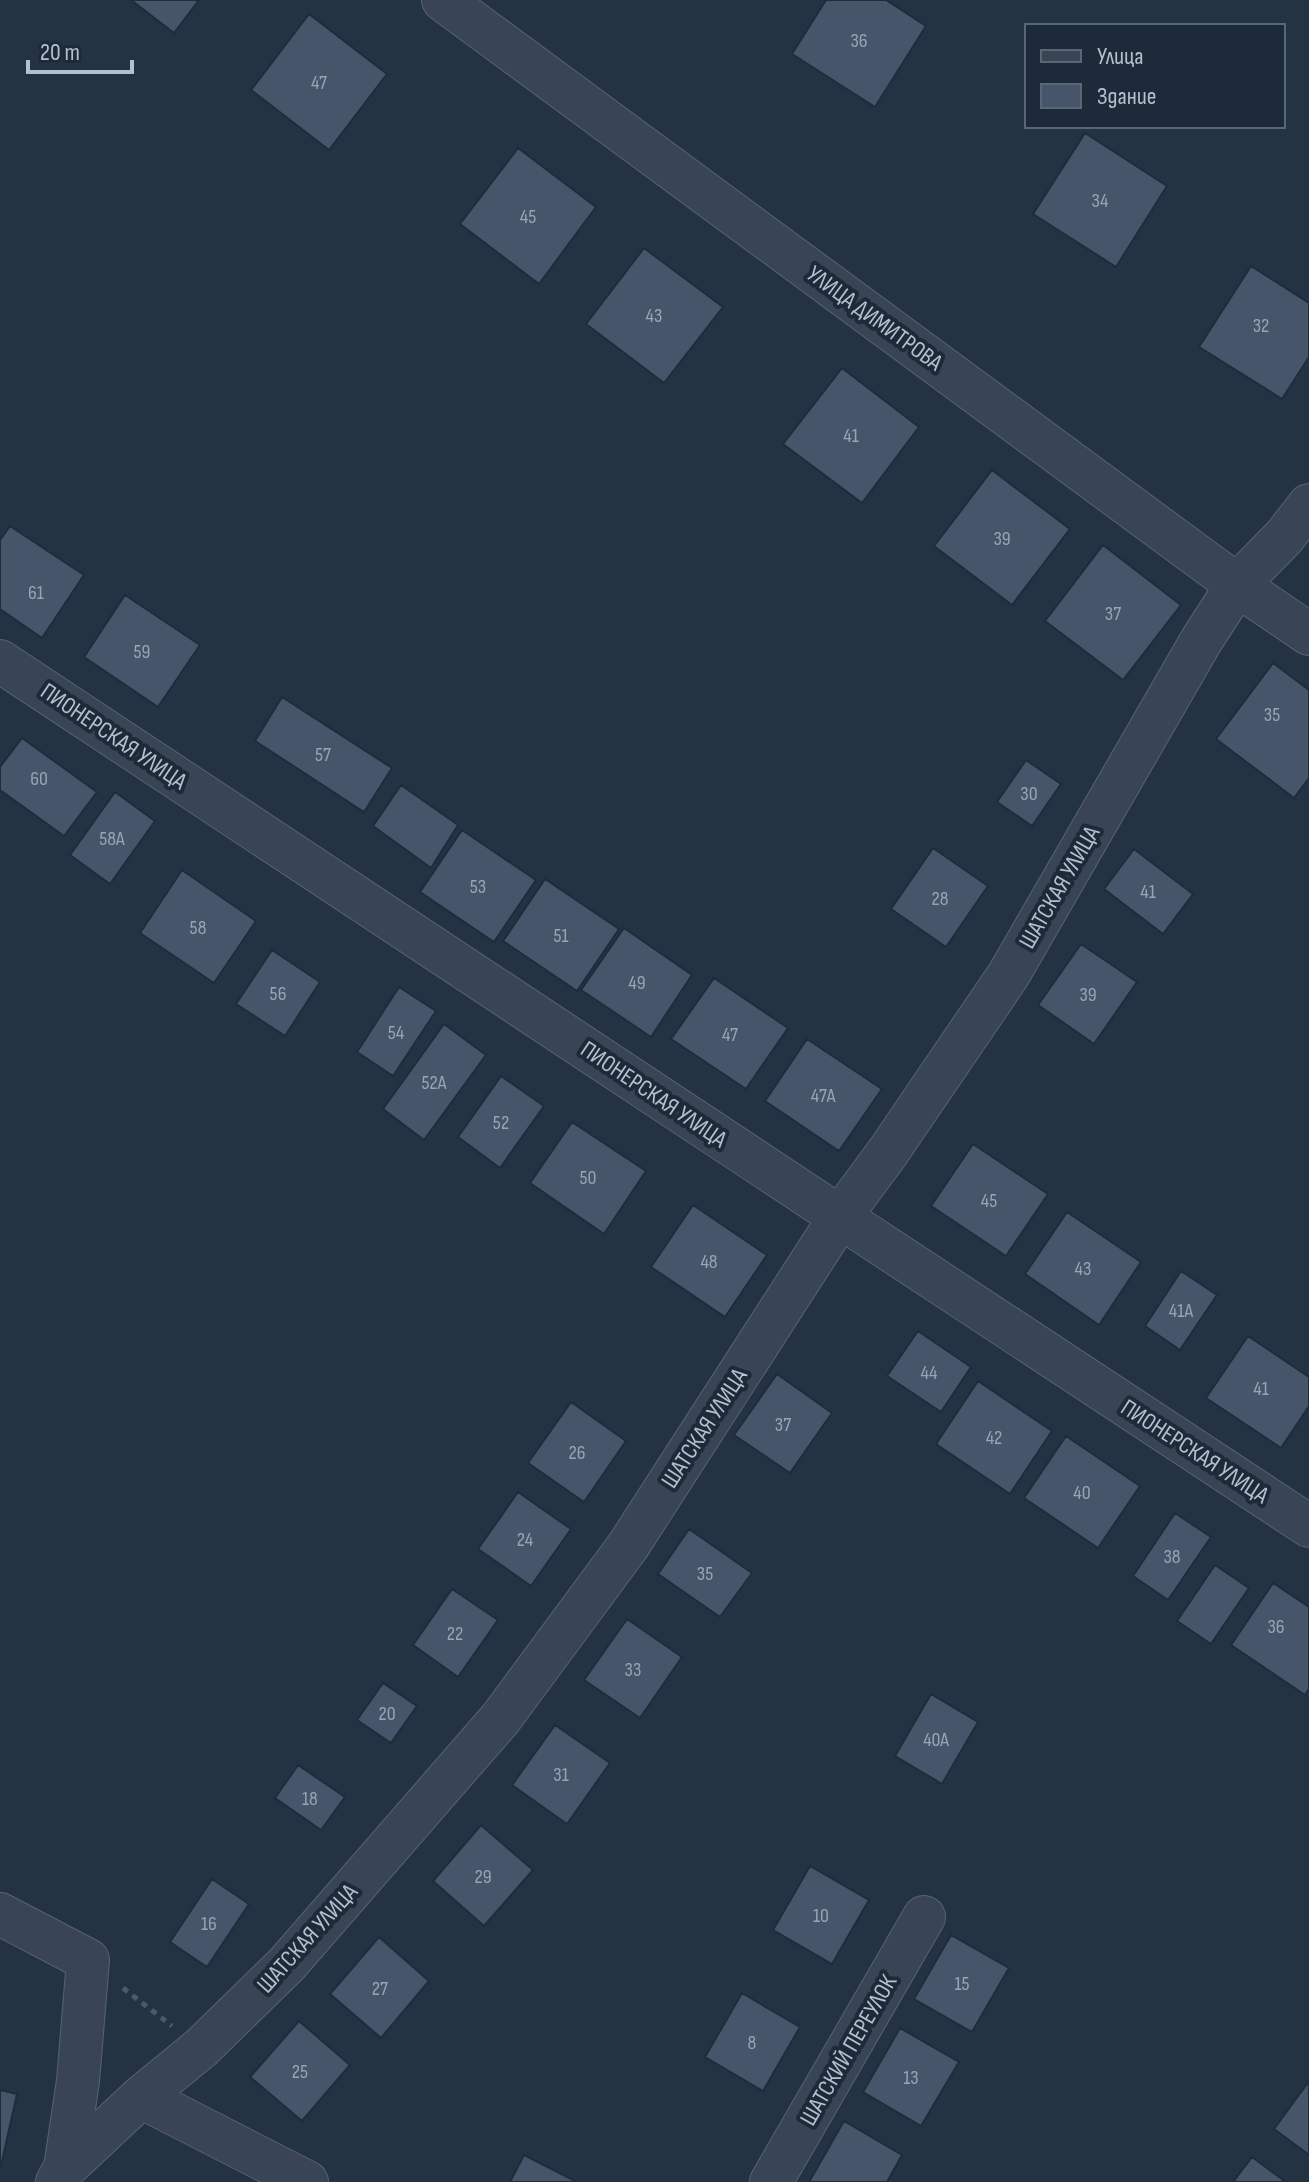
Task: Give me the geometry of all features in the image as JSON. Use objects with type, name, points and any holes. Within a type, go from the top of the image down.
[{"type":"street","name":"УЛИЦА ДИМИТРОВА","points":[[443,0],[1237,585],[1309,634]]},
{"type":"street","name":"ШАТСКАЯ УЛИЦА","points":[[61,2175],[141,2097],[201,2048],[287,1964],[501,1718],[628,1546],[840,1217],[1009,974],[1201,641],[1237,585],[1284,537],[1309,505]]},
{"type":"street","name":"ПИОНЕРСКАЯ УЛИЦА","points":[[0,661],[1309,1526]]},
{"type":"street","points":[[0,1914],[88,1960],[78,2081],[61,2175]]},
{"type":"street","name":"ШАТСКИЙ ПЕРЕУЛОК","points":[[771,2182],[924,1917]]},
{"type":"street","points":[[141,2097],[307,2182]]},
{"type":"path","points":[[88,1960],[201,2048]]},
{"type":"building","points":[[131,0],[199,0],[174,33]]},
{"type":"building","points":[[826,0],[886,0],[926,26],[875,107],[792,54]]},
{"type":"building","points":[[309,14],[387,74],[329,150],[251,90]]},
{"type":"building","points":[[1085,133],[1167,186],[1116,267],[1033,214]]},
{"type":"building","points":[[518,148],[596,207],[539,284],[460,224]]},
{"type":"building","points":[[644,248],[723,307],[664,383],[586,324]]},
{"type":"building","points":[[1251,266],[1309,303],[1309,357],[1282,399],[1199,347]]},
{"type":"building","points":[[842,368],[919,427],[862,503],[783,444]]},
{"type":"building","points":[[992,470],[1070,529],[1012,605],[934,546]]},
{"type":"building","points":[[10,526],[84,575],[42,638],[0,609],[0,540]]},
{"type":"building","points":[[1103,545],[1181,605],[1123,680],[1045,621]]},
{"type":"building","points":[[125,595],[200,645],[158,707],[84,657]]},
{"type":"building","points":[[1273,663],[1309,690],[1309,778],[1294,798],[1216,739]]},
{"type":"building","points":[[282,697],[392,768],[364,812],[255,741]]},
{"type":"building","points":[[22,738],[97,792],[64,836],[0,790],[0,767]]},
{"type":"building","points":[[1026,760],[1061,784],[1032,826],[997,802]]},
{"type":"building","points":[[401,785],[458,825],[431,868],[373,826]]},
{"type":"building","points":[[115,792],[155,821],[110,884],[70,855]]},
{"type":"building","points":[[462,830],[536,880],[494,942],[420,892]]},
{"type":"building","points":[[933,848],[988,886],[946,947],[891,909]]},
{"type":"building","points":[[1134,849],[1193,894],[1163,934],[1104,889]]},
{"type":"building","points":[[182,870],[256,921],[214,983],[140,933]]},
{"type":"building","points":[[545,879],[619,929],[577,991],[503,941]]},
{"type":"building","points":[[624,928],[692,975],[651,1037],[581,990]]},
{"type":"building","points":[[1081,944],[1137,982],[1094,1044],[1038,1005]]},
{"type":"building","points":[[272,950],[320,982],[285,1036],[236,1004]]},
{"type":"building","points":[[714,978],[788,1028],[746,1089],[671,1039]]},
{"type":"building","points":[[399,987],[436,1011],[393,1076],[357,1052]]},
{"type":"building","points":[[444,1024],[486,1055],[424,1140],[383,1109]]},
{"type":"building","points":[[807,1039],[882,1089],[839,1151],[765,1101]]},
{"type":"building","points":[[501,1076],[544,1106],[500,1168],[458,1137]]},
{"type":"building","points":[[572,1122],[646,1171],[604,1234],[530,1183]]},
{"type":"building","points":[[973,1144],[1048,1194],[1006,1256],[931,1206]]},
{"type":"building","points":[[693,1205],[767,1255],[725,1317],[651,1267]]},
{"type":"building","points":[[1067,1212],[1141,1262],[1099,1325],[1025,1274]]},
{"type":"building","points":[[1181,1271],[1217,1295],[1180,1350],[1145,1326]]},
{"type":"building","points":[[918,1331],[971,1367],[941,1412],[887,1376]]},
{"type":"building","points":[[1248,1336],[1309,1377],[1309,1406],[1281,1448],[1206,1398]]},
{"type":"building","points":[[777,1374],[832,1413],[790,1473],[734,1435]]},
{"type":"building","points":[[978,1381],[1052,1431],[1010,1494],[936,1444]]},
{"type":"building","points":[[571,1402],[626,1441],[584,1502],[528,1463]]},
{"type":"building","points":[[1066,1436],[1140,1486],[1098,1548],[1024,1498]]},
{"type":"building","points":[[518,1492],[571,1529],[531,1586],[478,1549]]},
{"type":"building","points":[[1175,1513],[1211,1537],[1168,1600],[1133,1576]]},
{"type":"building","points":[[689,1529],[752,1573],[720,1617],[658,1574]]},
{"type":"building","points":[[1215,1565],[1249,1588],[1211,1644],[1177,1621]]},
{"type":"building","points":[[1273,1583],[1309,1607],[1309,1689],[1305,1695],[1231,1645]]},
{"type":"building","points":[[452,1589],[498,1620],[458,1677],[413,1645]]},
{"type":"building","points":[[627,1619],[682,1657],[640,1718],[584,1680]]},
{"type":"building","points":[[383,1683],[417,1706],[391,1743],[357,1720]]},
{"type":"building","points":[[931,1694],[978,1722],[942,1784],[895,1756]]},
{"type":"building","points":[[555,1725],[610,1763],[567,1824],[512,1785]]},
{"type":"building","points":[[298,1765],[345,1797],[321,1830],[275,1798]]},
{"type":"building","points":[[481,1825],[533,1870],[484,1926],[433,1881]]},
{"type":"building","points":[[810,1866],[869,1900],[832,1964],[773,1930]]},
{"type":"building","points":[[212,1879],[249,1904],[207,1967],[170,1942]]},
{"type":"building","points":[[951,1935],[1009,1968],[972,2032],[914,1999]]},
{"type":"building","points":[[379,1937],[429,1981],[381,2038],[330,1994]]},
{"type":"building","points":[[742,1993],[800,2027],[763,2091],[705,2057]]},
{"type":"building","points":[[299,2021],[350,2065],[302,2121],[250,2077]]},
{"type":"building","points":[[900,2028],[959,2062],[921,2126],[863,2092]]},
{"type":"building","points":[[1309,2081],[1309,2155],[1274,2129]]},
{"type":"building","points":[[0,2090],[17,2094],[1,2166],[0,2166]]},
{"type":"building","points":[[844,2121],[902,2155],[887,2182],[809,2182]]},
{"type":"building","points":[[524,2155],[577,2182],[510,2182]]},
{"type":"building","points":[[1252,2157],[1286,2182],[1233,2182]]}]
